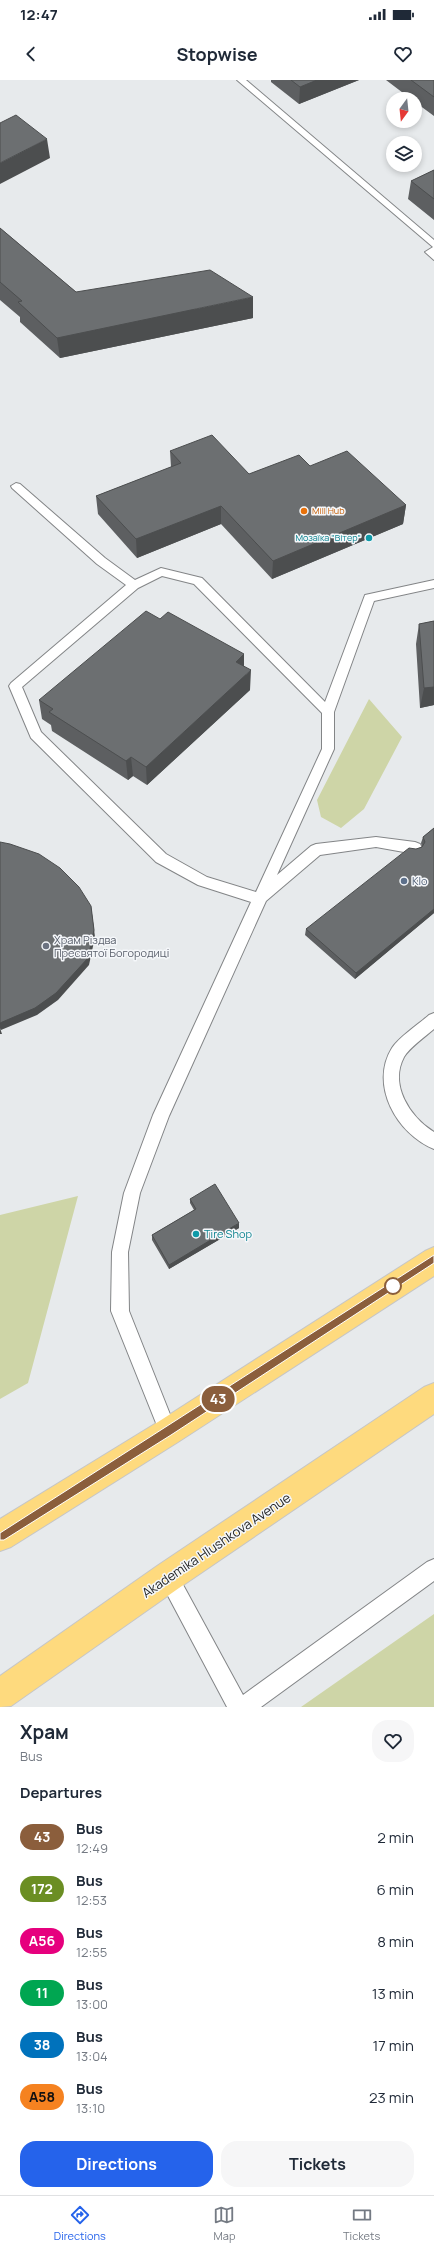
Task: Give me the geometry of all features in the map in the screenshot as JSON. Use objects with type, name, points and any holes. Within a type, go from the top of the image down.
[{"type":"highway","points":[[0,1536],[168,1432],[434,1260]]},
{"type":"highway","name":"Akademika Hlushkova Avenue","points":[[8,1695],[168,1577],[434,1397]]},
{"type":"lane","points":[[241,80],[434,245]]},
{"type":"lane","points":[[434,250],[429,252],[434,257]]},
{"type":"lane","points":[[16,486],[102,561],[134,585]]},
{"type":"lane","points":[[260,899],[202,881],[161,858],[36,735],[15,686],[134,585],[160,572],[198,581],[328,712]]},
{"type":"lane","points":[[168,1432],[120,1311],[120,1252],[132,1193],[160,1115],[328,749],[328,712],[369,598],[434,584]]},
{"type":"lane","points":[[260,899],[316,850],[376,842],[415,848]]},
{"type":"lane","points":[[434,1020],[398,1052],[390,1079],[398,1106],[418,1131],[434,1141]]},
{"type":"lane","points":[[244,1707],[434,1569]]},
{"type":"lane","points":[[168,1577],[238,1707]]},
{"type":"green space","points":[[369,699],[402,737],[364,809],[341,828],[321,817],[317,800]]},
{"type":"green space","points":[[78,1196],[28,1383],[0,1399],[0,1215]]},
{"type":"green space","points":[[434,1614],[434,1707],[301,1707]]},
{"type":"building","points":[[291,80],[317,80],[300,87]]},
{"type":"building","points":[[411,80],[434,80],[434,97]]},
{"type":"building","points":[[16,115],[47,139],[0,163],[0,123]]},
{"type":"building","points":[[434,170],[434,199],[411,181]]},
{"type":"building","points":[[0,228],[76,292],[210,270],[253,297],[57,338],[18,302],[22,301],[0,282]]},
{"type":"building","points":[[212,435],[249,474],[299,455],[310,466],[347,451],[406,505],[273,561],[221,506],[136,539],[96,496],[181,463],[170,451]]},
{"type":"building","points":[[146,611],[160,619],[168,612],[244,654],[236,662],[251,670],[146,767],[131,757],[126,761],[49,712],[53,709],[39,700]]},
{"type":"building","points":[[434,621],[434,687],[424,688],[419,624]]},
{"type":"building","name":"Klo","points":[[434,828],[434,909],[356,973],[306,929],[409,848],[416,849],[422,847],[425,842],[423,837]]},
{"type":"building","name":"Храм Різдва Пресвятої Богородиці","points":[[0,842],[39,854],[60,868],[79,887],[91,906],[94,930],[88,958],[56,993],[35,1008],[0,1023]]},
{"type":"building","name":"Tire Shop","points":[[215,1184],[239,1223],[169,1265],[152,1235],[196,1209],[190,1199]]},
{"type":"bus line","name":"43","points":[[0,1536],[168,1432],[434,1259]]},
{"type":"place","name":"Mill Hub","points":[[304,511]]},
{"type":"place","name":"Мозаїка \"Вітер\"","points":[[369,538]]},
{"type":"place","name":"Klo","points":[[404,881]]},
{"type":"place","name":"Храм Різдва Пресвятої Богородиці","points":[[46,946]]},
{"type":"place","name":"Tire Shop","points":[[196,1234]]}]
